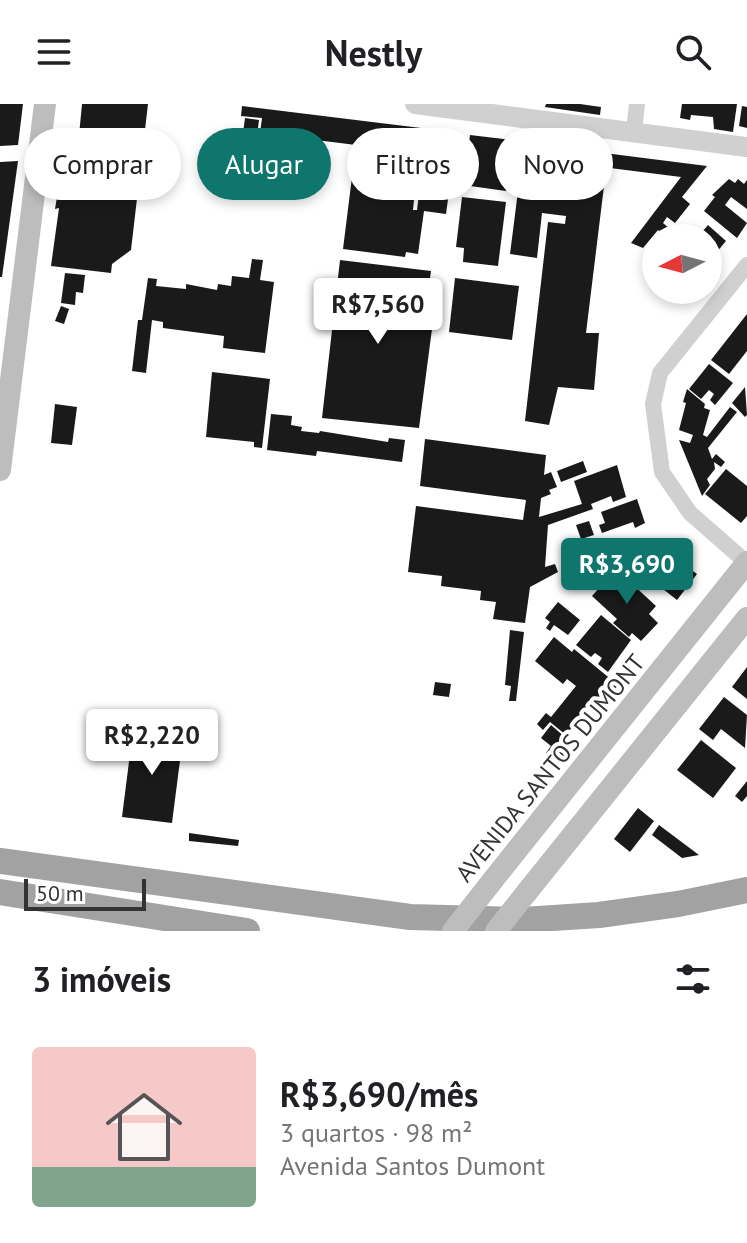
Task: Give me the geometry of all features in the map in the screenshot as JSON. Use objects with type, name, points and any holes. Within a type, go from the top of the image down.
[{"type":"highway","points":[[0,861],[410,917],[523,920],[599,915],[747,890]]},
{"type":"highway","points":[[0,892],[247,931]]},
{"type":"main road","points":[[0,470],[45,104]]},
{"type":"main road","name":"AVENIDA SANTOS DUMONT","points":[[453,931],[747,563]]},
{"type":"main road","points":[[496,931],[747,618]]},
{"type":"street","points":[[420,104],[747,147]]},
{"type":"street","points":[[634,131],[637,104]]},
{"type":"street","points":[[747,265],[660,373],[653,404],[662,472],[690,513],[747,563]]},
{"type":"building","points":[[0,104],[23,104],[18,145],[0,146]]},
{"type":"building","points":[[82,104],[148,104],[145,128],[80,128]]},
{"type":"building","points":[[546,104],[601,107],[600,115],[545,107]]},
{"type":"building","points":[[682,104],[737,104],[733,132],[714,129],[713,117],[691,115],[690,120],[680,118]]},
{"type":"building","points":[[242,106],[421,128],[347,128],[347,144],[331,142],[331,128],[261,128],[262,118],[241,116]]},
{"type":"building","points":[[742,106],[747,107],[747,128],[739,126]]},
{"type":"building","points":[[245,118],[259,120],[258,128],[244,128]]},
{"type":"building","points":[[479,136],[495,138],[495,189],[479,187]]},
{"type":"building","points":[[613,154],[707,166],[682,197],[690,204],[675,223],[667,217],[664,224],[645,224],[681,177],[613,168]]},
{"type":"building","points":[[18,161],[2,277],[0,277],[0,162]]},
{"type":"building","points":[[729,179],[735,183],[738,179],[744,184],[747,180],[747,209],[731,197],[725,205],[747,223],[737,238],[704,211],[715,197],[712,195]]},
{"type":"building","points":[[56,200],[137,200],[131,250],[112,264],[111,273],[51,266],[59,208],[55,209]]},
{"type":"building","points":[[349,200],[414,200],[413,210],[417,210],[418,200],[448,200],[446,214],[424,211],[418,254],[406,252],[405,257],[343,249]]},
{"type":"building","points":[[462,200],[506,202],[498,266],[463,262],[464,248],[456,247]]},
{"type":"building","points":[[517,200],[602,200],[586,333],[599,333],[594,390],[558,387],[549,425],[525,421],[548,222],[565,224],[566,216],[542,213],[537,258],[510,254]]},
{"type":"building","points":[[642,228],[642,248],[631,243]]},
{"type":"building","points":[[252,259],[263,260],[260,280],[274,282],[265,353],[223,348],[224,336],[163,328],[163,322],[152,320],[146,373],[132,371],[138,320],[142,320],[148,278],[157,279],[156,286],[186,289],[186,284],[217,290],[218,284],[231,286],[232,276],[249,278]]},
{"type":"building","points":[[340,260],[431,271],[423,328],[432,329],[419,428],[322,418]]},
{"type":"building","points":[[65,273],[85,275],[83,293],[76,292],[75,305],[61,303]]},
{"type":"building","points":[[455,278],[519,286],[512,340],[449,332]]},
{"type":"building","points":[[61,306],[69,309],[64,324],[55,321]]},
{"type":"building","points":[[747,314],[747,351],[729,374],[711,360]]},
{"type":"building","points":[[709,364],[733,383],[715,405],[710,400],[714,394],[709,390],[701,399],[689,389]]},
{"type":"building","points":[[212,372],[270,379],[262,448],[254,447],[254,442],[206,437]]},
{"type":"building","points":[[745,387],[747,415],[745,417],[732,403]]},
{"type":"building","points":[[687,389],[705,404],[704,408],[710,410],[703,435],[707,437],[730,407],[737,412],[708,448],[712,459],[716,454],[725,462],[721,467],[714,462],[715,469],[707,479],[710,485],[702,496],[679,440],[690,443],[693,435],[679,430]]},
{"type":"building","points":[[55,404],[77,407],[72,445],[51,443]]},
{"type":"building","points":[[271,414],[292,416],[291,425],[302,427],[301,431],[388,442],[389,438],[405,440],[402,462],[317,451],[316,456],[267,450]]},
{"type":"building","points":[[425,439],[546,455],[544,475],[551,472],[557,487],[541,498],[539,517],[582,504],[574,481],[617,465],[626,497],[613,502],[611,496],[591,504],[593,509],[548,525],[545,567],[555,564],[558,572],[530,587],[525,623],[493,619],[496,602],[480,600],[481,591],[441,586],[442,576],[408,572],[416,506],[523,520],[526,500],[420,486]]},
{"type":"building","points":[[583,461],[587,472],[561,482],[557,471]]},
{"type":"building","points":[[726,469],[747,486],[747,516],[741,523],[705,494]]},
{"type":"building","points":[[637,499],[645,523],[635,528],[633,522],[602,533],[599,525],[605,523],[601,512]]},
{"type":"building","points":[[589,521],[594,535],[581,539],[576,525]]},
{"type":"building","points":[[632,538],[648,551],[642,558],[647,563],[638,574],[617,557]]},
{"type":"building","points":[[659,558],[677,572],[683,564],[697,574],[677,600],[645,575]]},
{"type":"building","points":[[616,569],[656,606],[649,614],[658,623],[641,641],[632,633],[629,637],[613,623],[617,619],[592,596]]},
{"type":"building","points":[[558,602],[580,620],[568,635],[554,625],[550,631],[546,628],[550,622],[545,618]]},
{"type":"building","points":[[601,615],[631,640],[608,672],[598,664],[602,658],[595,653],[591,657],[576,645]]},
{"type":"building","points":[[510,630],[524,632],[516,701],[509,701],[511,686],[505,685]]},
{"type":"building","points":[[554,637],[618,685],[588,723],[580,717],[566,735],[550,722],[543,730],[537,724],[546,713],[551,717],[576,686],[567,679],[563,684],[535,661]]},
{"type":"building","points":[[747,667],[747,699],[732,687]]},
{"type":"building","points":[[435,682],[451,684],[449,697],[433,695]]},
{"type":"building","points":[[724,697],[747,715],[745,748],[721,729],[713,740],[699,729]]},
{"type":"building","points":[[551,725],[574,745],[559,763],[546,753],[551,746],[541,738]]},
{"type":"building","points":[[133,730],[183,737],[172,823],[122,817]]},
{"type":"building","points":[[701,740],[736,768],[713,798],[677,770]]},
{"type":"building","points":[[747,781],[747,796],[742,802],[735,796]]},
{"type":"building","points":[[638,808],[654,821],[630,852],[614,839]]},
{"type":"building","points":[[659,825],[699,855],[682,858],[652,835]]},
{"type":"building","points":[[189,833],[239,840],[238,846],[189,841]]}]
